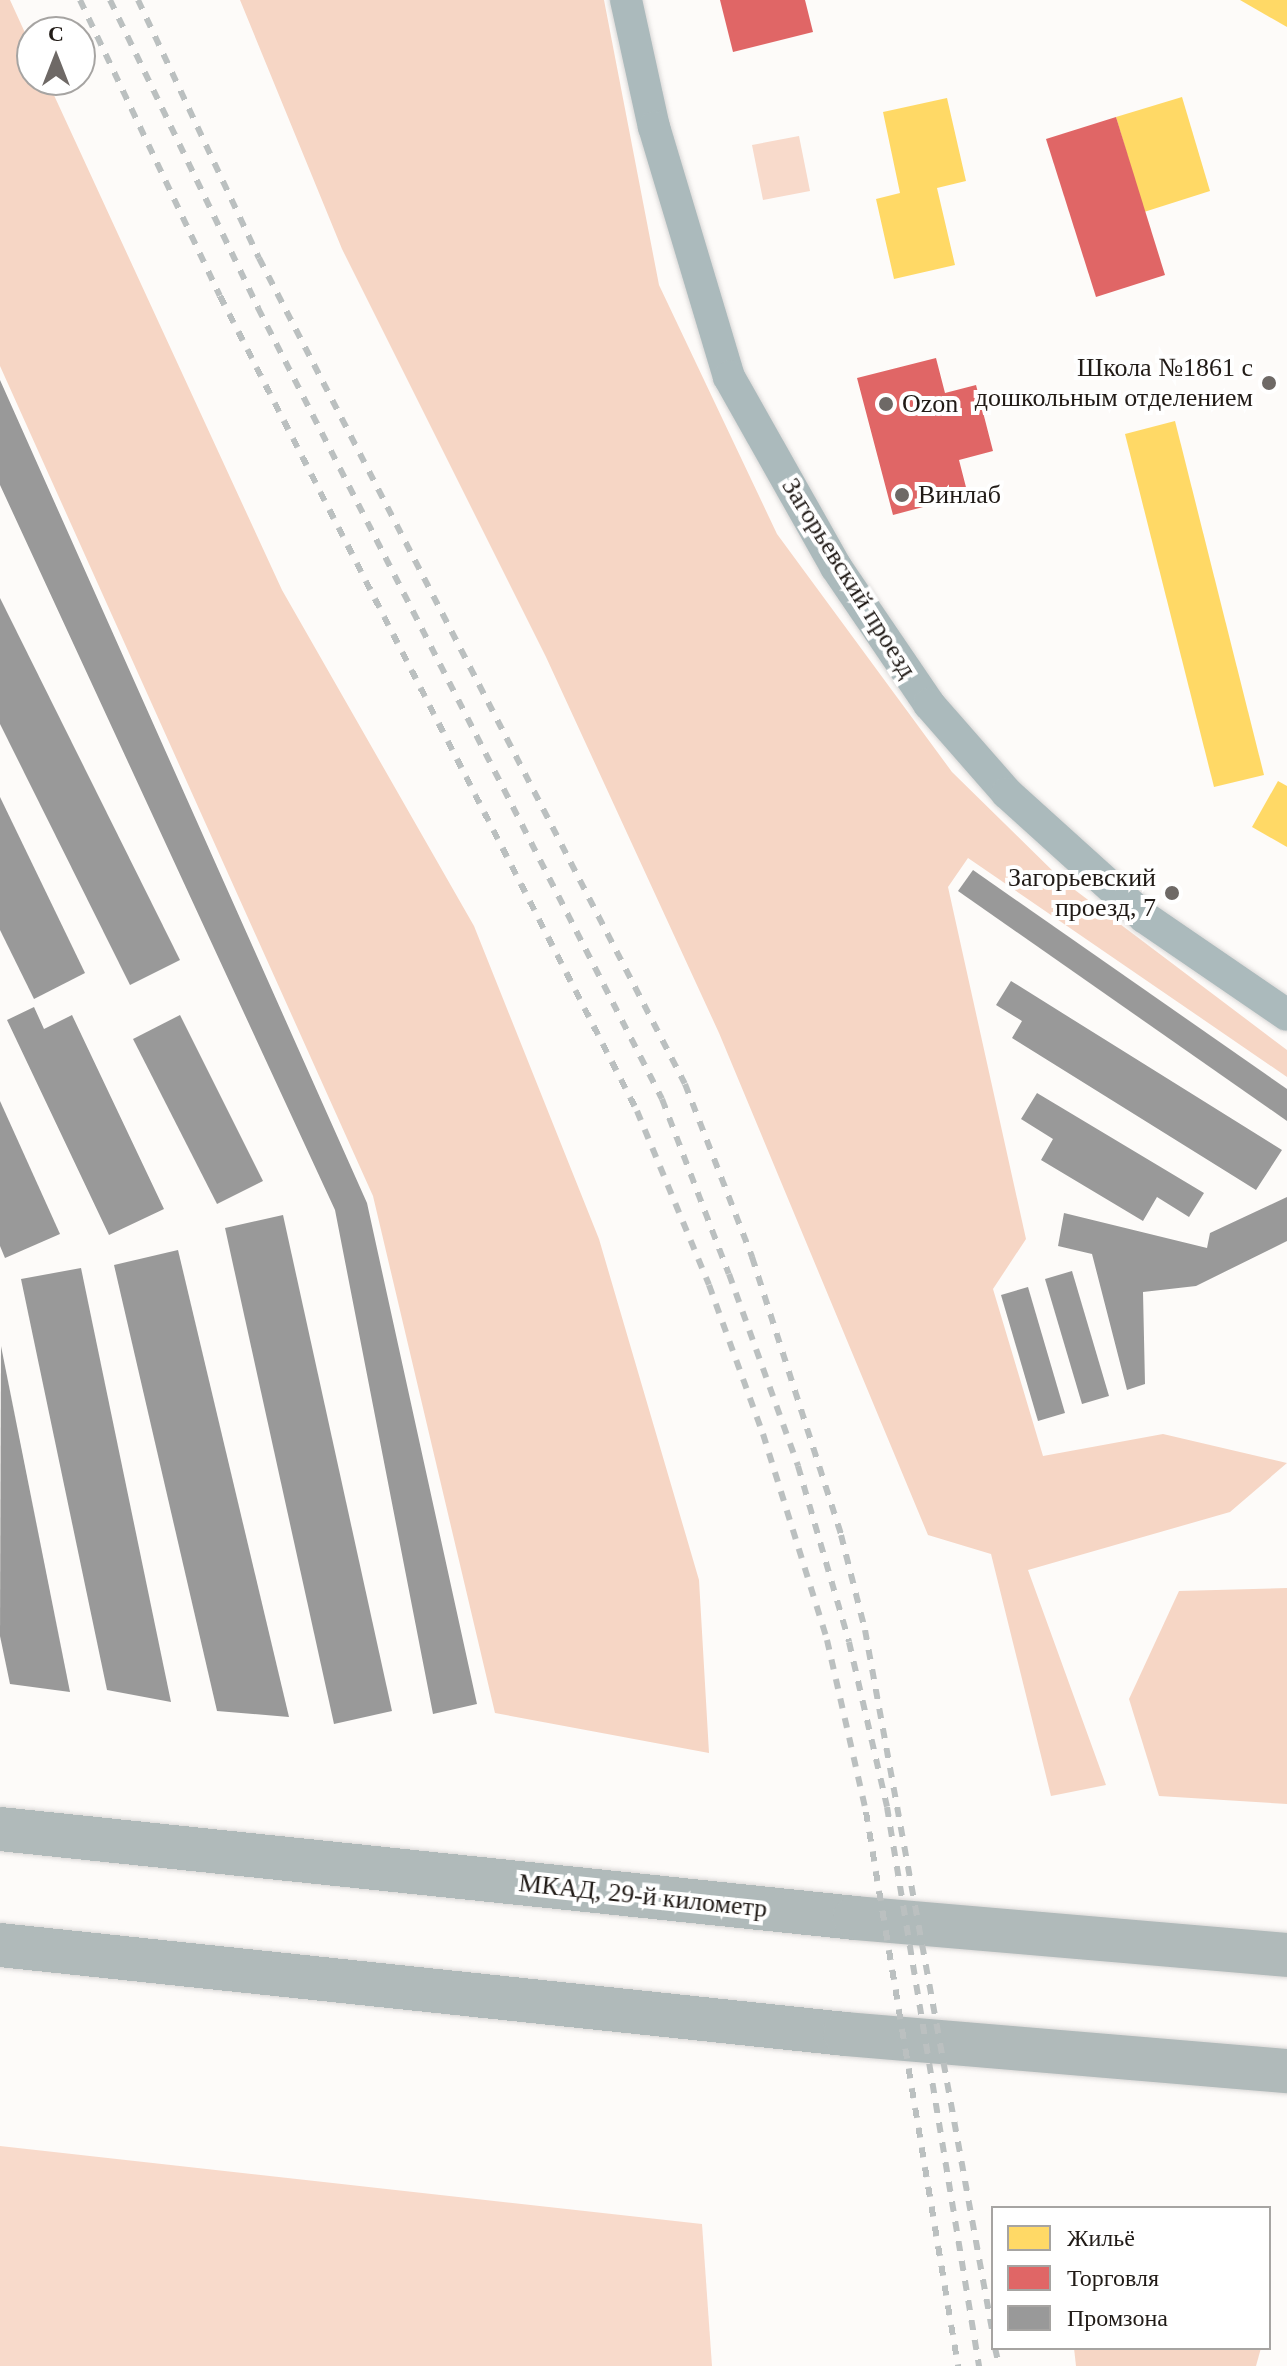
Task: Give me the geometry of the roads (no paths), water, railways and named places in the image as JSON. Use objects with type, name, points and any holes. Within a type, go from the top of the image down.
[{"type":"highway","name":"МКАД, 29-й километр","points":[[0,1829],[855,1918],[1287,1955]]},
{"type":"highway","points":[[0,1945],[845,2034],[1287,2071]]},
{"type":"street","name":"Загорьевский проезд","points":[[626,0],[654,127],[729,377],[836,567],[929,704],[1007,793],[1144,917],[1287,1015]]},
{"type":"railway","points":[[80,0],[220,296],[637,1111],[709,1285],[763,1434],[827,1640],[866,1812],[958,2366]]},
{"type":"railway","points":[[110,0],[258,308],[662,1099],[729,1274],[798,1466],[849,1642],[887,1807],[979,2366]]},
{"type":"railway","points":[[138,0],[259,258],[685,1084],[752,1257],[841,1535],[865,1630],[991,2324]]},
{"type":"railway","points":[[995,2350],[999,2366]]},
{"type":"place","name":"Школа №1861 с дошкольным отделением","points":[[1269,383]]},
{"type":"place","name":"Ozon","points":[[886,404]]},
{"type":"place","name":"Винлаб","points":[[902,495]]},
{"type":"place","name":"Загорьевский проезд, 7","points":[[1172,893]]}]
